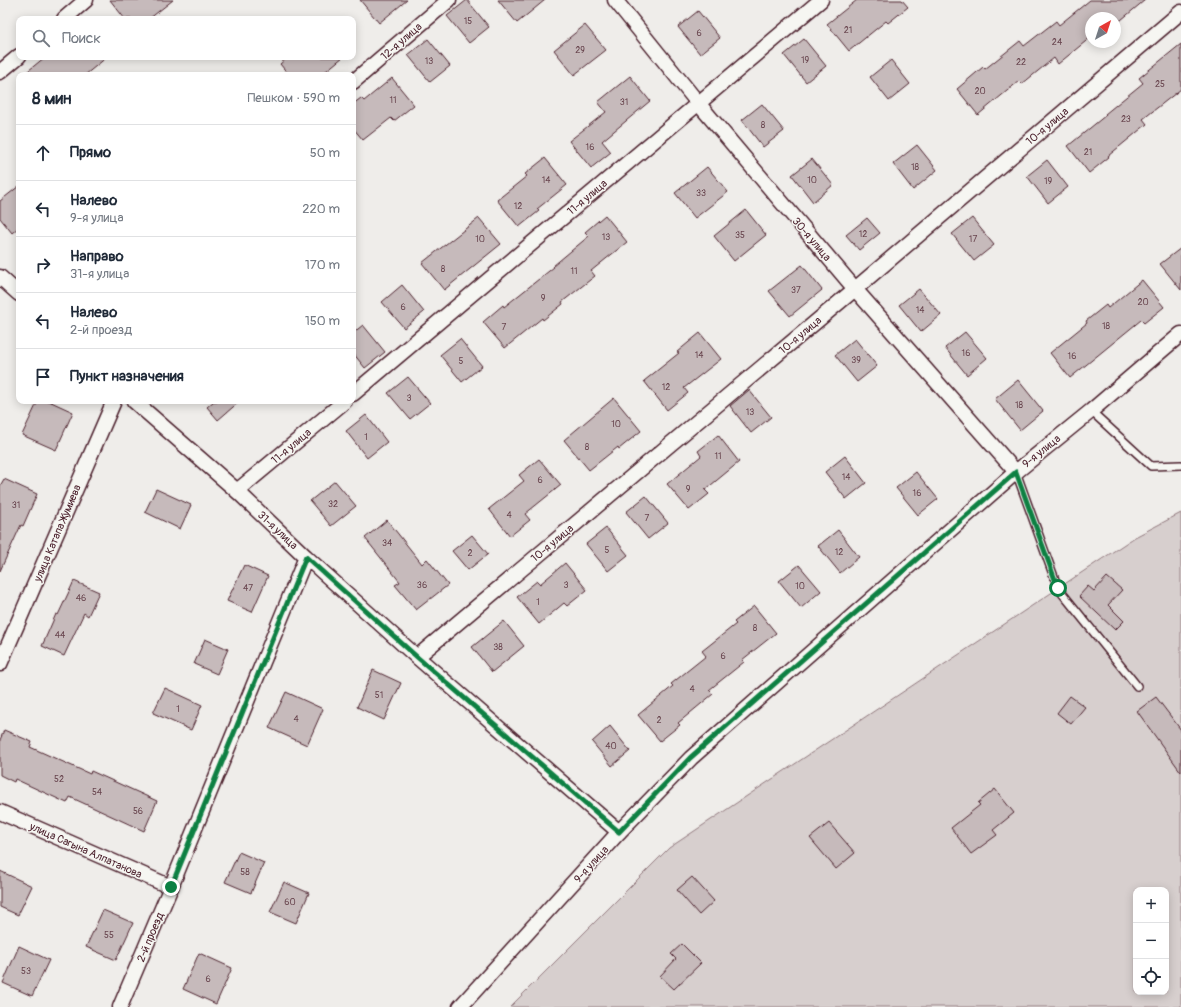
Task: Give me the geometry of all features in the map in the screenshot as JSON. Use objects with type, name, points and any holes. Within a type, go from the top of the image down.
[{"type":"street","points":[[67,16],[86,0]]},
{"type":"street","name":"12-я улица","points":[[356,79],[449,0]]},
{"type":"street","name":"30-я улица","points":[[615,0],[698,103],[855,289],[1016,472]]},
{"type":"street","name":"11-я улица","points":[[356,391],[821,0]]},
{"type":"street","name":"10-я улица","points":[[417,657],[855,289],[1181,12]]},
{"type":"street","points":[[0,72],[16,59]]},
{"type":"street","points":[[0,278],[16,291]]},
{"type":"street","name":"9-я улица","points":[[460,1007],[619,832],[690,758],[1016,472],[1091,411],[1181,334]]},
{"type":"street","name":"улица Катапа Жумиева","points":[[0,664],[113,404]]},
{"type":"street","name":"31-я улица","points":[[137,404],[237,492],[306,557],[417,657],[619,832]]},
{"type":"street","name":"11-я улица","points":[[237,492],[341,404]]},
{"type":"street","name":"2-й проезд","points":[[120,1007],[171,887],[306,557]]},
{"type":"street","name":"улица Сагына Алпатанова","points":[[0,812],[171,887]]},
{"type":"lane","points":[[1091,411],[1151,466],[1181,465]]},
{"type":"lane","points":[[1016,472],[1058,588],[1137,686]]},
{"type":"shaded area","points":[[1181,513],[1181,1007],[510,1007],[669,848],[1135,537]]},
{"type":"building","points":[[110,0],[173,0],[153,16],[123,16]]},
{"type":"building","points":[[360,0],[407,0],[379,23]]},
{"type":"building","points":[[467,0],[489,27],[469,43],[447,16]]},
{"type":"building","points":[[498,0],[545,0],[517,23]]},
{"type":"building","points":[[857,0],[902,0],[908,7],[888,23],[886,21],[849,51],[827,24]]},
{"type":"building","points":[[1090,0],[1145,0],[1121,20],[1121,12],[1085,12],[1085,42],[1058,64],[1054,58],[1022,84],[1019,81],[978,115],[957,89],[983,67],[985,69],[1020,41],[1024,46],[1056,21],[1059,25]]},
{"type":"building","points":[[698,11],[720,38],[700,54],[678,27]]},
{"type":"building","points":[[585,25],[606,50],[574,75],[554,50]]},
{"type":"building","points":[[428,39],[450,66],[430,82],[408,55]]},
{"type":"building","points":[[804,39],[826,66],[806,82],[784,55]]},
{"type":"building","points":[[1181,44],[1181,89],[1143,119],[1147,124],[1089,173],[1068,146],[1143,83],[1139,78]]},
{"type":"building","points":[[41,60],[103,60],[89,72],[27,72]]},
{"type":"building","points":[[285,60],[339,60],[325,72],[287,72],[280,64]]},
{"type":"building","points":[[891,60],[910,84],[889,101],[870,77]]},
{"type":"building","points":[[630,76],[650,101],[602,141],[611,152],[591,168],[569,141],[606,112],[598,102]]},
{"type":"building","points":[[392,78],[414,105],[394,121],[391,118],[363,140],[356,132],[356,102],[361,98],[364,101]]},
{"type":"building","points":[[762,104],[784,131],[763,147],[742,120]]},
{"type":"building","points":[[917,145],[937,170],[913,190],[893,164]]},
{"type":"building","points":[[545,158],[567,185],[537,209],[539,211],[519,227],[497,200],[527,176],[525,174]]},
{"type":"building","points":[[812,159],[833,185],[813,202],[792,175]]},
{"type":"building","points":[[1047,160],[1068,187],[1048,203],[1027,176]]},
{"type":"building","points":[[707,167],[728,192],[695,218],[675,193]]},
{"type":"building","points":[[16,188],[16,230],[12,233],[0,218],[0,201]]},
{"type":"building","points":[[746,210],[766,235],[734,261],[714,236]]},
{"type":"building","points":[[605,215],[627,242],[591,271],[595,276],[562,302],[563,304],[543,320],[542,318],[505,348],[483,322],[554,267],[553,266],[589,236],[585,232]]},
{"type":"building","points":[[479,218],[501,244],[444,290],[422,263]]},
{"type":"building","points":[[867,218],[880,233],[859,250],[846,235]]},
{"type":"building","points":[[972,218],[994,245],[974,261],[952,234]]},
{"type":"building","points":[[1181,248],[1181,290],[1160,264]]},
{"type":"building","points":[[802,265],[822,290],[790,316],[769,291]]},
{"type":"building","points":[[1142,280],[1164,307],[1144,323],[1141,320],[1070,378],[1050,353],[1087,323],[1086,321],[1106,305],[1108,308]]},
{"type":"building","points":[[402,285],[424,312],[404,328],[382,302]]},
{"type":"building","points":[[919,289],[941,315],[921,332],[899,305]]},
{"type":"building","points":[[363,325],[385,352],[365,368],[356,357],[356,331]]},
{"type":"building","points":[[965,332],[987,358],[967,375],[945,348]]},
{"type":"building","points":[[700,333],[721,359],[684,388],[688,393],[667,410],[644,381],[679,353],[677,352]]},
{"type":"building","points":[[460,339],[482,366],[462,382],[440,355]]},
{"type":"building","points":[[855,339],[877,366],[857,382],[835,355]]},
{"type":"building","points":[[408,377],[430,403],[410,419],[388,393]]},
{"type":"building","points":[[1018,380],[1043,411],[1020,430],[995,399]]},
{"type":"building","points":[[749,390],[771,417],[751,433],[730,406]]},
{"type":"building","points":[[614,398],[641,431],[619,449],[618,447],[589,470],[564,440]]},
{"type":"building","points":[[37,404],[56,404],[73,412],[56,450],[22,435]]},
{"type":"building","points":[[210,404],[237,404],[218,420],[207,407]]},
{"type":"building","points":[[366,415],[387,442],[367,458],[346,431]]},
{"type":"building","points":[[718,435],[739,462],[705,490],[709,494],[689,510],[667,484],[701,456],[698,451]]},
{"type":"building","points":[[845,456],[866,483],[846,499],[825,472]]},
{"type":"building","points":[[539,459],[561,485],[525,514],[530,520],[510,536],[489,509],[524,481],[519,475]]},
{"type":"building","points":[[916,472],[938,499],[918,515],[896,488]]},
{"type":"building","points":[[4,479],[37,494],[23,526],[21,525],[0,571],[0,486]]},
{"type":"building","points":[[335,481],[356,506],[331,526],[310,501]]},
{"type":"building","points":[[156,489],[191,505],[180,529],[145,512]]},
{"type":"building","points":[[646,496],[668,523],[648,539],[626,512]]},
{"type":"building","points":[[387,520],[422,564],[427,559],[448,585],[416,610],[395,585],[400,582],[365,538]]},
{"type":"building","points":[[606,528],[628,555],[608,571],[586,544]]},
{"type":"building","points":[[838,530],[859,557],[840,573],[818,546]]},
{"type":"building","points":[[472,535],[488,554],[468,570],[452,551]]},
{"type":"building","points":[[565,563],[587,590],[567,606],[564,603],[539,624],[517,597],[537,581],[540,584]]},
{"type":"building","points":[[244,565],[268,576],[252,612],[227,601]]},
{"type":"building","points":[[799,565],[821,591],[801,608],[779,581]]},
{"type":"building","points":[[1107,577],[1122,590],[1108,605],[1124,621],[1115,630],[1079,596],[1088,586],[1094,591]]},
{"type":"building","points":[[74,581],[99,592],[88,616],[84,613],[64,656],[42,646],[56,614],[58,615]]},
{"type":"building","points":[[754,606],[776,633],[742,660],[744,662],[709,690],[713,694],[678,723],[680,725],[660,741],[638,715],[673,686],[671,684],[706,656],[702,651],[736,624],[734,622]]},
{"type":"building","points":[[504,621],[524,646],[492,672],[472,647]]},
{"type":"building","points":[[205,639],[228,649],[217,674],[194,664]]},
{"type":"building","points":[[373,670],[401,683],[384,720],[357,707]]},
{"type":"building","points":[[165,688],[202,705],[191,730],[153,713]]},
{"type":"building","points":[[286,692],[323,709],[307,745],[269,728]]},
{"type":"building","points":[[1070,696],[1085,707],[1071,724],[1057,713]]},
{"type":"building","points":[[1156,697],[1181,730],[1181,772],[1137,711]]},
{"type":"building","points":[[610,726],[630,751],[612,766],[592,742]]},
{"type":"building","points":[[4,730],[32,742],[30,747],[90,774],[91,771],[157,801],[144,831],[70,797],[67,803],[15,779],[14,782],[0,775],[0,740]]},
{"type":"building","points":[[995,789],[1014,813],[993,830],[997,835],[971,854],[951,828],[980,805],[978,803]]},
{"type":"building","points":[[829,823],[855,853],[836,869],[810,838]]},
{"type":"building","points":[[239,852],[264,863],[251,893],[225,882]]},
{"type":"building","points":[[0,871],[32,886],[18,915],[0,907]]},
{"type":"building","points":[[692,877],[714,901],[699,915],[677,890]]},
{"type":"building","points":[[284,882],[309,893],[296,923],[270,912]]},
{"type":"building","points":[[103,910],[133,923],[116,960],[86,947]]},
{"type":"building","points":[[682,944],[701,963],[674,989],[660,976],[676,959],[671,954]]},
{"type":"building","points":[[19,946],[49,960],[32,996],[3,983]]},
{"type":"building","points":[[199,953],[232,968],[216,1004],[183,989]]},
{"type":"route","points":[[171,887],[306,557],[417,657],[619,832],[690,758],[1016,472],[1058,588]]}]
